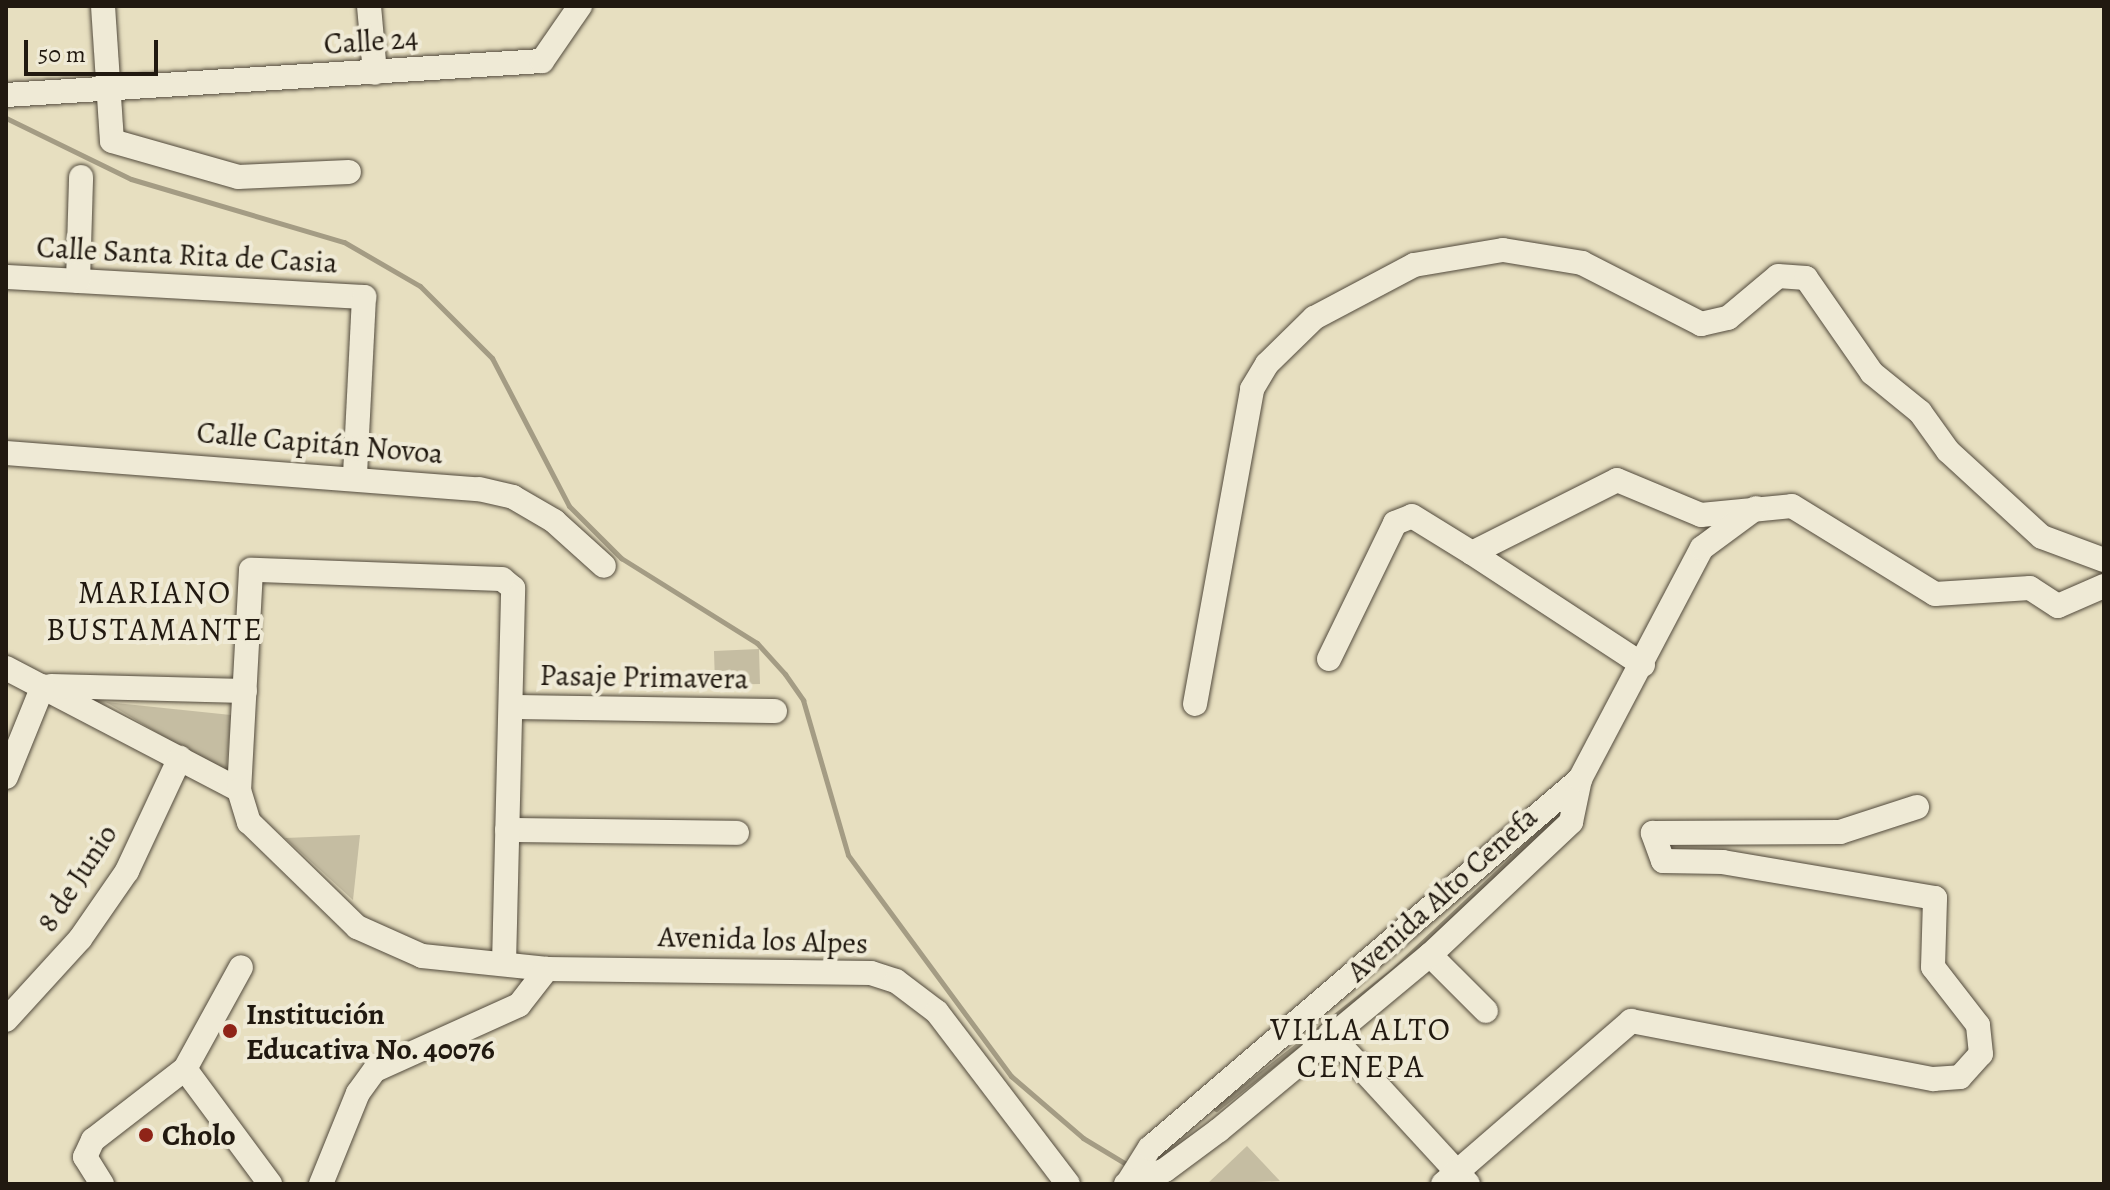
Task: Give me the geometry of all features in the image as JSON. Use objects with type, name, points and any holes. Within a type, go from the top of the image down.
[{"type":"street","points":[[103,6],[112,141],[238,177],[349,172]]},
{"type":"street","points":[[369,6],[375,73]]},
{"type":"street","name":"Calle 24","points":[[10,97],[542,61],[580,6]]},
{"type":"street","points":[[78,281],[81,177]]},
{"type":"street","points":[[1195,704],[1252,389],[1267,364],[1314,318],[1414,265],[1473,255],[1560,255],[1701,324],[1728,318],[1778,276],[1806,278],[1872,373],[1920,412],[1948,451],[2042,537],[2104,560]]},
{"type":"street","name":"Calle Santa Rita de Casia","points":[[6,277],[364,297],[355,476]]},
{"type":"street","name":"Calle Capitán Novoa","points":[[6,453],[355,476],[513,497],[604,566]]},
{"type":"street","points":[[1472,553],[1617,480],[1701,515],[1792,506],[1935,594],[2030,588],[2058,606],[2104,586]]},
{"type":"street","name":"Avenida Alto Cenefa","points":[[1133,1172],[1165,1170],[1430,955],[1571,822],[1580,779],[1643,665],[1702,548],[1756,508]]},
{"type":"street","points":[[1329,659],[1395,523],[1412,516],[1643,665]]},
{"type":"street","points":[[6,668],[239,790],[251,570],[502,579],[515,593],[504,964]]},
{"type":"street","points":[[43,686],[245,691]]},
{"type":"street","points":[[6,777],[43,686]]},
{"type":"street","name":"Pasaje Primavera","points":[[512,707],[775,711]]},
{"type":"street","name":"8 de Junio","points":[[6,1020],[80,939],[127,871],[180,758]]},
{"type":"street","name":"Avenida Alto Cenefa","points":[[1133,1172],[1580,779]]},
{"type":"street","name":"Avenida los Alpes","points":[[239,790],[249,822],[357,927],[422,956],[547,969],[856,972],[896,981],[937,1012],[1068,1184]]},
{"type":"street","points":[[1330,1034],[1456,1180],[1631,1021],[1933,1079],[1960,1077],[1981,1054],[1978,1025],[1933,967],[1935,898],[1723,862],[1663,861],[1653,833],[1840,832],[1917,807]]},
{"type":"street","points":[[507,830],[737,833]]},
{"type":"street","points":[[1430,955],[1486,1011]]},
{"type":"street","points":[[102,1184],[85,1157],[93,1140],[185,1069],[241,967]]},
{"type":"street","points":[[321,1184],[358,1093],[375,1070],[519,1005],[547,969]]},
{"type":"street","points":[[185,1069],[270,1184]]},
{"type":"shaded area","points":[[759,649],[760,684],[715,685],[714,651]]},
{"type":"shaded area","points":[[106,702],[231,715],[226,774]]},
{"type":"shaded area","points":[[360,835],[353,900],[285,838]]},
{"type":"shaded area","points":[[1247,1146],[1280,1181],[1207,1184]]},
{"type":"waterway","points":[[6,118],[131,179],[344,242],[420,286],[492,358],[569,506],[621,558],[757,643],[785,674],[803,700],[848,855],[1011,1076],[1083,1138],[1128,1165]]},
{"type":"waterway","points":[[1216,1109],[1392,971],[1557,816]]},
{"type":"place","name":"Institución Educativa No. 40076","points":[[230,1031]]},
{"type":"place","name":"Cholo","points":[[146,1135]]},
{"type":"district","name":"MARIANO BUSTAMANTE","points":[[155,612]]},
{"type":"district","name":"VILLA ALTO CENEPA","points":[[1361,1048]]}]
